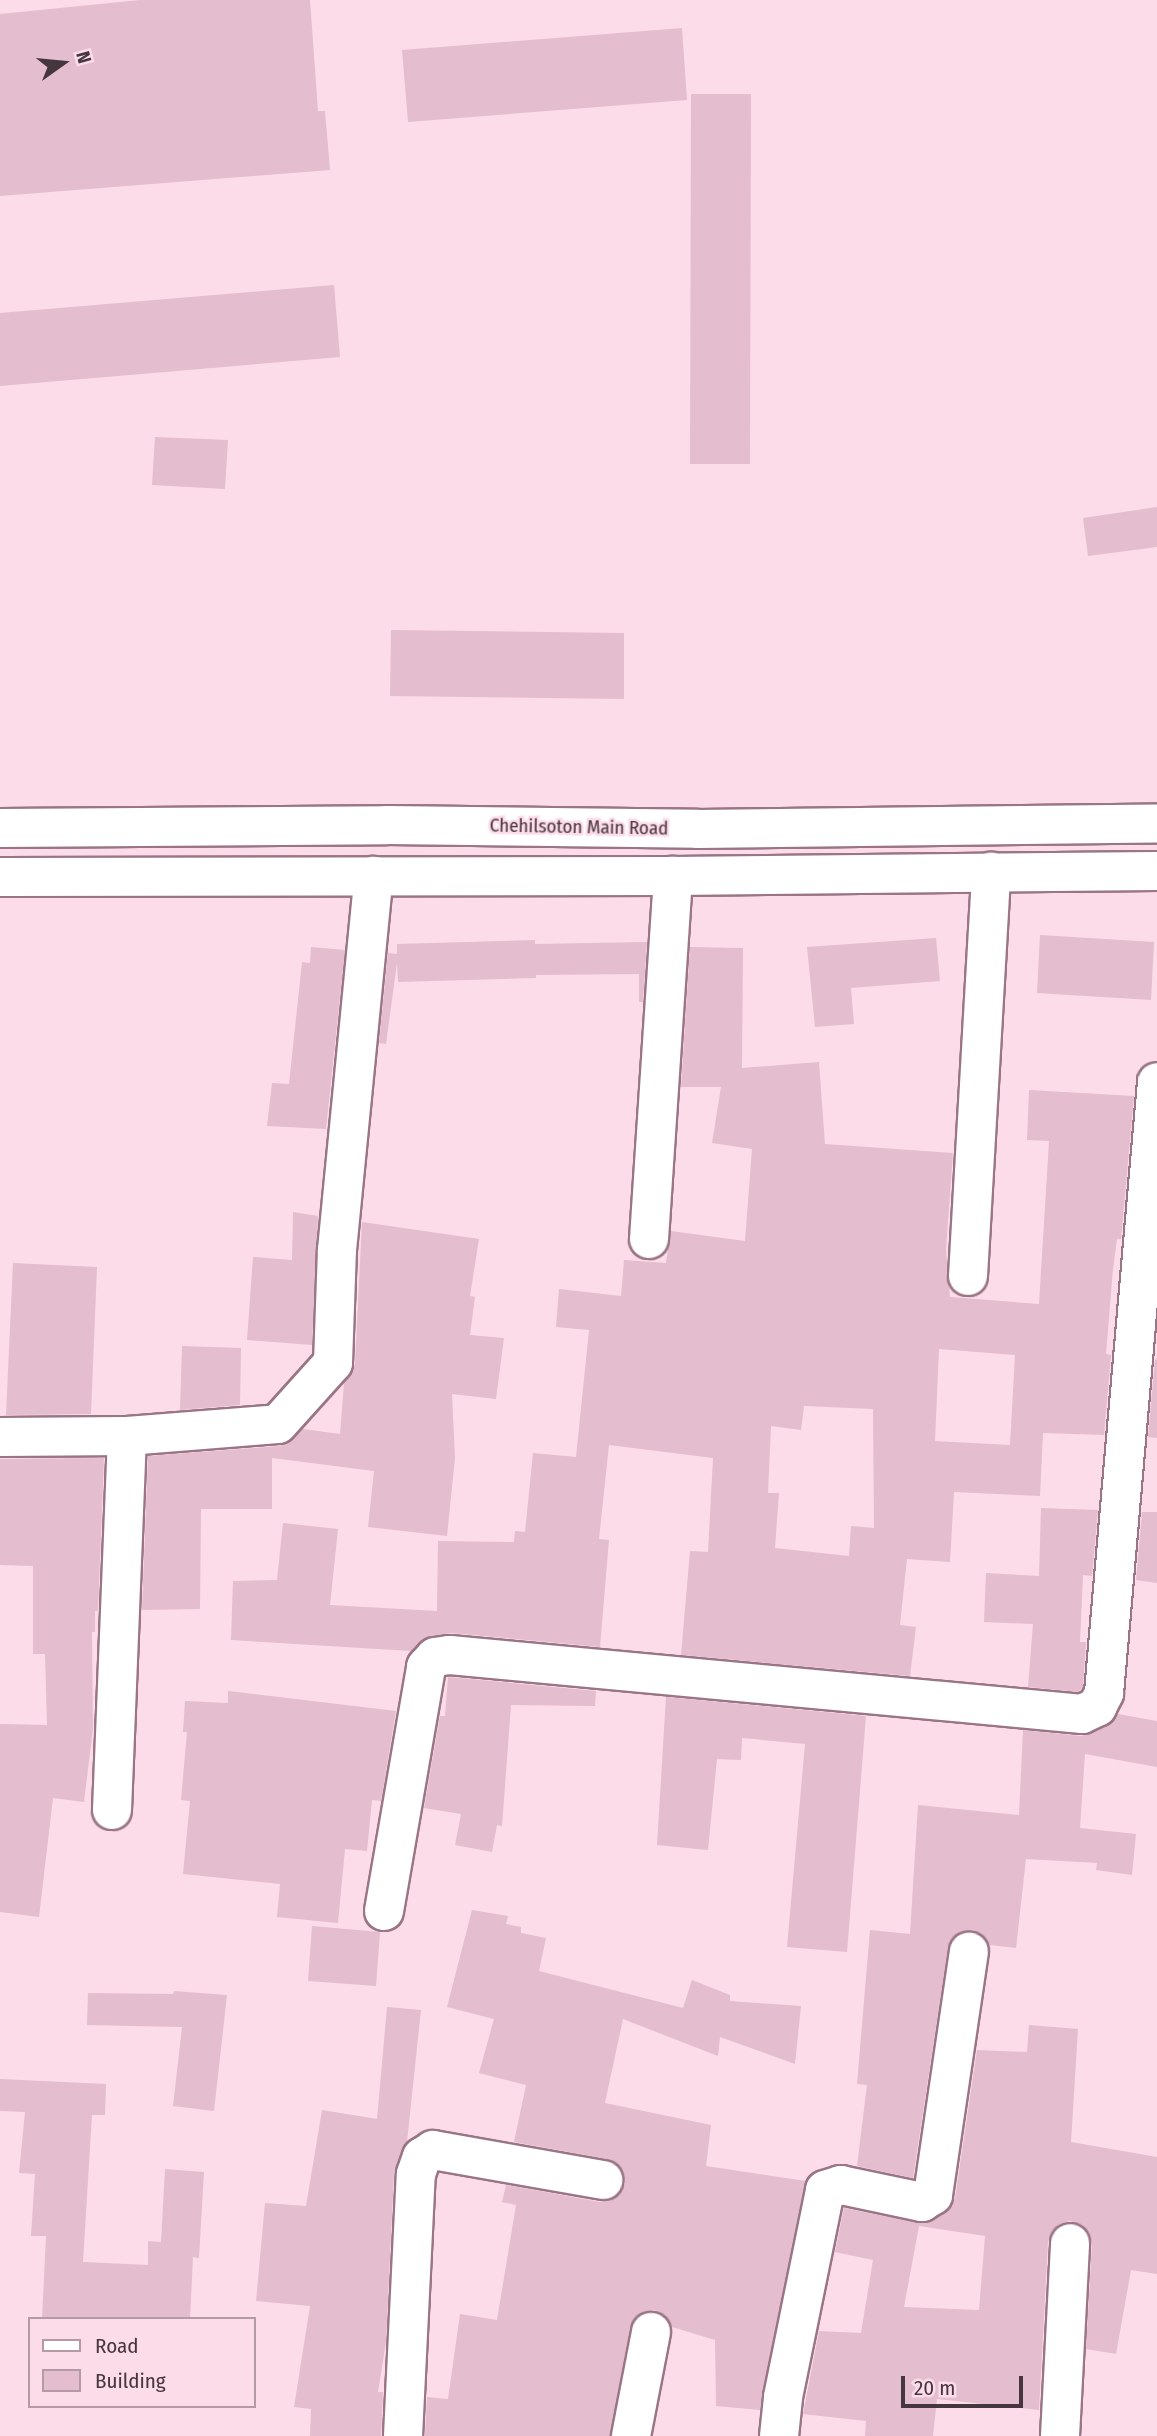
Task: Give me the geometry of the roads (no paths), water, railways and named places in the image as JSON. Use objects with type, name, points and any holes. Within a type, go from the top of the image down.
[{"type":"street","name":"Chehilsoton Main Road","points":[[0,828],[387,825],[698,829],[1157,824]]},
{"type":"street","points":[[0,877],[673,876],[1157,871]]},
{"type":"street","points":[[968,1276],[991,872]]},
{"type":"street","points":[[0,1437],[127,1436],[278,1424],[334,1363],[337,1250],[374,876]]},
{"type":"street","points":[[649,1239],[673,876]]},
{"type":"street","points":[[384,1911],[426,1667],[435,1657],[450,1655],[1082,1714],[1097,1707],[1104,1693],[1157,1082]]},
{"type":"street","points":[[112,1810],[127,1436]]},
{"type":"street","points":[[779,2436],[783,2397],[825,2190],[841,2185],[922,2202],[933,2195],[969,1952]]},
{"type":"street","points":[[404,2436],[416,2174],[422,2157],[433,2150],[603,2180]]},
{"type":"street","points":[[1060,2436],[1070,2243]]},
{"type":"street","points":[[631,2436],[651,2332]]}]
